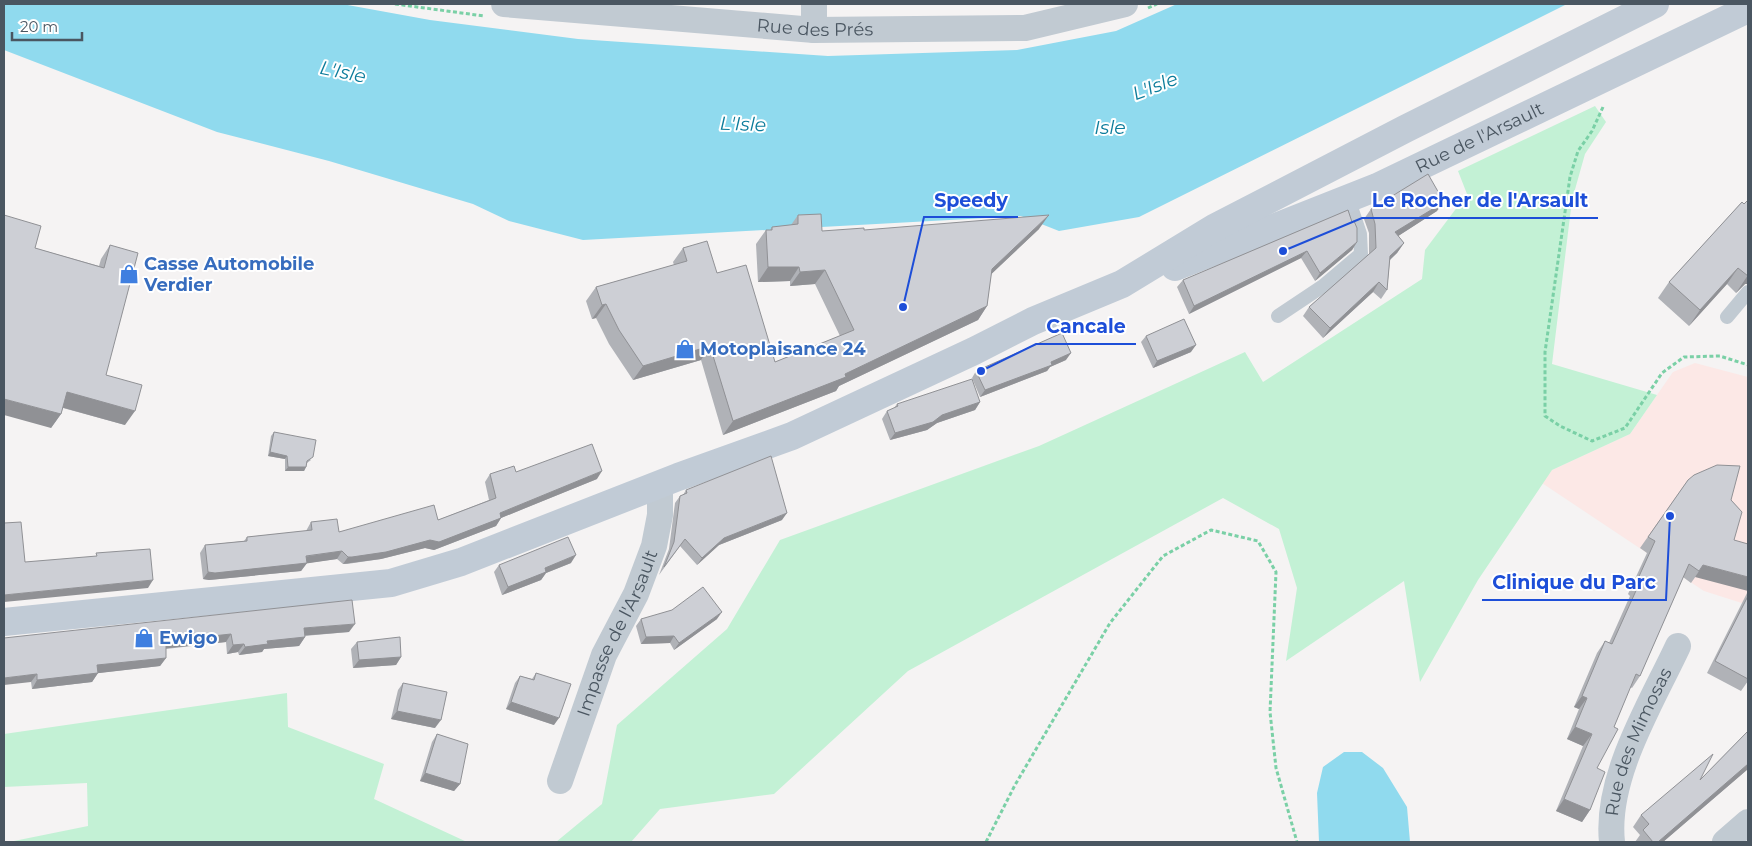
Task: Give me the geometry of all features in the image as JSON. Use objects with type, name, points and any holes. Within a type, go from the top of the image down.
[{"type":"main road","points":[[4,622],[391,583],[461,562],[660,484],[792,436],[967,355],[1033,321],[1122,284],[1214,228],[1655,4]]},
{"type":"main road","name":"Rue de l'Arsault","points":[[1122,284],[1188,262],[1377,187],[1748,9]]},
{"type":"main road","points":[[1371,147],[1381,162],[1392,168],[1410,172]]},
{"type":"main road","points":[[1332,168],[1344,185],[1377,187]]},
{"type":"street","name":"Rue des Prés","points":[[504,4],[814,30],[1026,28],[1125,4]]},
{"type":"street","points":[[814,4],[814,30]]},
{"type":"street","name":"Impasse de l'Arsault","points":[[560,781],[604,655],[636,594],[654,546],[660,515],[660,484]]},
{"type":"street","name":"Rue des Mimosas","points":[[1612,842],[1613,802],[1626,757],[1678,646]]},
{"type":"street","points":[[1725,842],[1748,822]]},
{"type":"lane","points":[[1278,316],[1323,286],[1361,254],[1360,234],[1348,198]]},
{"type":"lane","points":[[1727,317],[1748,292]]},
{"type":"path","points":[[1608,75],[1604,105],[1592,131],[1578,150],[1570,177],[1545,352],[1545,416],[1560,426],[1592,440],[1624,428],[1662,372],[1684,357],[1720,356],[1748,365]]},
{"type":"path","points":[[986,842],[1015,785],[1110,623],[1163,556],[1211,530],[1258,541],[1276,572],[1270,712],[1276,768],[1297,842]]},
{"type":"shaded area","points":[[1695,363],[1748,377],[1748,605],[1704,591],[1542,483],[1552,470],[1630,434],[1673,372]]},
{"type":"green space","points":[[1595,106],[1606,122],[1585,154],[1572,200],[1552,364],[1657,395],[1630,434],[1552,470],[1478,580],[1420,682],[1404,581],[1286,661],[1297,588],[1279,529],[1223,498],[908,671],[774,794],[660,809],[631,842],[556,842],[602,804],[617,725],[727,629],[780,540],[1039,446],[1245,352],[1263,382],[1422,279],[1425,250],[1467,194],[1458,171]]},
{"type":"green space","points":[[287,693],[288,727],[384,764],[374,799],[467,842],[9,842],[88,826],[87,783],[4,787],[4,734]]},
{"type":"water","points":[[4,4],[342,4],[430,20],[578,39],[828,56],[1017,50],[1116,31],[1177,4],[1567,4],[1139,217],[1059,231],[1021,216],[583,240],[509,221],[473,204],[329,161],[217,132],[4,50]]},
{"type":"water","points":[[1344,752],[1362,752],[1383,768],[1407,807],[1410,842],[1319,842],[1317,793],[1323,767]]},
{"type":"building","points":[[1428,174],[1444,202],[1395,232],[1404,243],[1390,256],[1387,290],[1379,282],[1330,328],[1309,307],[1376,248],[1375,224],[1371,209]]},
{"type":"building","points":[[1748,200],[1748,276],[1738,268],[1700,310],[1669,282],[1742,202],[1744,204]]},
{"type":"building","points":[[1348,210],[1352,222],[1354,221],[1357,228],[1357,242],[1320,273],[1307,251],[1194,306],[1183,280]]},
{"type":"building","points":[[821,214],[822,231],[864,228],[864,230],[1049,215],[992,269],[987,306],[845,374],[846,377],[733,421],[710,346],[643,366],[619,330],[606,304],[602,305],[596,287],[687,261],[683,248],[707,241],[717,273],[746,265],[775,362],[854,330],[825,270],[800,272],[799,267],[768,267],[766,230],[772,230],[772,227],[798,224],[798,215]]},
{"type":"building","points":[[4,215],[41,226],[35,248],[104,268],[110,245],[138,253],[106,375],[142,385],[135,411],[67,392],[61,414],[4,399]]},
{"type":"building","points":[[1184,319],[1196,345],[1157,361],[1146,336]]},
{"type":"building","points":[[1062,333],[1071,353],[1051,362],[1052,365],[985,390],[976,371]]},
{"type":"building","points":[[972,379],[980,402],[942,415],[933,422],[895,433],[887,411],[898,406],[897,404]]},
{"type":"building","points":[[274,432],[316,440],[313,457],[307,461],[306,467],[288,467],[287,456],[270,452]]},
{"type":"building","points":[[592,444],[602,471],[500,513],[501,518],[439,542],[430,540],[386,552],[352,557],[348,557],[342,551],[306,556],[307,563],[215,573],[208,572],[205,545],[247,541],[247,537],[312,530],[311,522],[337,519],[339,532],[434,505],[438,520],[496,498],[490,474],[514,466],[516,472]]},
{"type":"building","points":[[771,456],[787,513],[724,538],[702,558],[685,539],[664,567],[674,542],[680,496],[687,493],[686,490]]},
{"type":"building","points":[[1717,465],[1740,466],[1731,500],[1742,512],[1734,540],[1748,544],[1748,577],[1703,565],[1699,571],[1689,564],[1640,676],[1636,674],[1614,727],[1618,729],[1597,768],[1605,772],[1590,810],[1564,799],[1592,734],[1575,727],[1587,698],[1582,696],[1605,641],[1612,644],[1639,584],[1636,583],[1655,541],[1648,537],[1688,480],[1694,475]]},
{"type":"building","points":[[21,522],[25,562],[97,556],[96,553],[150,549],[153,580],[4,595],[4,523]]},
{"type":"building","points":[[568,537],[576,555],[545,568],[546,572],[508,587],[499,565]]},
{"type":"building","points":[[703,587],[722,612],[679,643],[674,636],[646,637],[641,619],[672,610]]},
{"type":"building","points":[[1748,596],[1748,679],[1715,661]]},
{"type":"building","points":[[352,600],[355,624],[304,628],[305,637],[267,641],[268,644],[245,647],[244,644],[233,645],[231,634],[166,641],[166,658],[97,665],[98,673],[37,680],[37,674],[4,678],[4,638]]},
{"type":"building","points":[[400,637],[401,657],[359,660],[357,642]]},
{"type":"building","points":[[536,673],[571,684],[559,718],[511,702],[520,676],[534,680]]},
{"type":"building","points":[[403,683],[447,692],[441,720],[397,711]]},
{"type":"building","points":[[1748,731],[1748,764],[1658,842],[1653,842],[1643,830],[1649,824],[1641,815],[1713,754],[1700,780]]},
{"type":"building","points":[[437,734],[468,744],[460,784],[425,773]]},
{"type":"place","name":"Le Rocher de l'Arsault","points":[[1283,251]]},
{"type":"place","name":"Casse Automobile Verdier","points":[[129,274]]},
{"type":"place","name":"Speedy","points":[[903,307]]},
{"type":"place","name":"Motoplaisance 24","points":[[685,349]]},
{"type":"place","name":"Cancale","points":[[981,371]]},
{"type":"place","name":"Clinique du Parc","points":[[1670,516]]},
{"type":"place","name":"Ewigo","points":[[144,638]]},
{"type":"water label","name":"L'Isle","points":[[343,72]]},
{"type":"water label","name":"L'Isle","points":[[1155,86]]},
{"type":"water label","name":"L'Isle","points":[[743,124]]},
{"type":"water label","name":"Isle","points":[[1110,127]]}]
